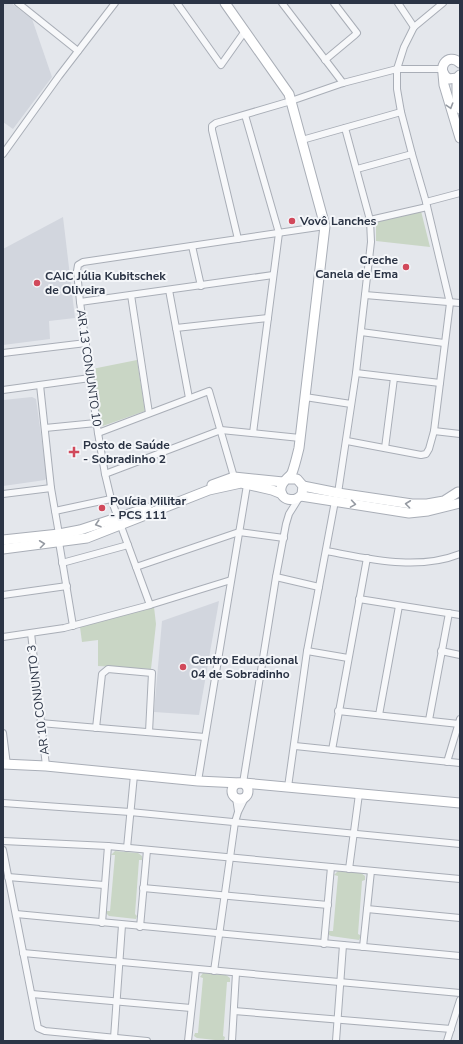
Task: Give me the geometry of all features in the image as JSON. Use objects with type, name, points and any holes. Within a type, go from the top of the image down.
[{"type":"street","points":[[18,3],[78,51]]},
{"type":"street","points":[[3,154],[59,76],[115,3]]},
{"type":"street","points":[[177,3],[221,65],[245,31]]},
{"type":"street","points":[[225,3],[289,94],[325,226],[299,448],[299,469],[303,491],[289,514],[276,577],[242,783]]},
{"type":"street","points":[[282,3],[343,83]]},
{"type":"street","points":[[325,60],[357,33],[334,3]]},
{"type":"street","points":[[398,3],[414,27]]},
{"type":"street","points":[[347,441],[421,455],[426,454],[429,449],[434,431],[450,303],[401,112],[397,70],[404,47],[414,27],[443,3]]},
{"type":"street","points":[[458,59],[447,60],[442,71],[444,85],[460,138]]},
{"type":"street","points":[[238,239],[212,130],[212,126],[216,123],[291,101],[343,83],[397,70],[442,71],[449,79],[459,77],[457,99],[460,109]]},
{"type":"street","points":[[302,140],[401,112]]},
{"type":"street","points":[[245,115],[279,233],[253,433]]},
{"type":"street","points":[[288,787],[295,746],[307,651],[347,441],[371,242],[370,220],[345,128]]},
{"type":"street","points":[[357,169],[412,154]]},
{"type":"street","points":[[370,220],[426,205],[460,193]]},
{"type":"street","points":[[201,286],[192,246],[325,226]]},
{"type":"street","name":"AR 13 CONJUNTO 10","points":[[150,605],[111,499],[105,474],[96,423],[77,271],[78,265],[83,262],[192,246]]},
{"type":"street","points":[[80,302],[273,275]]},
{"type":"street","points":[[169,290],[188,398]]},
{"type":"street","points":[[131,295],[149,413]]},
{"type":"street","points":[[365,295],[460,303]]},
{"type":"street","points":[[176,328],[268,318]]},
{"type":"street","points":[[361,332],[444,343]]},
{"type":"street","points":[[3,353],[86,343]]},
{"type":"street","points":[[356,373],[440,383]]},
{"type":"street","points":[[3,390],[90,378]]},
{"type":"street","points":[[385,448],[394,378]]},
{"type":"street","points":[[40,385],[51,488],[73,626]]},
{"type":"street","points":[[98,433],[209,391],[234,477]]},
{"type":"street","points":[[305,397],[352,404]]},
{"type":"street","points":[[45,428],[96,423]]},
{"type":"street","points":[[105,474],[221,430],[300,438]]},
{"type":"street","points":[[434,431],[460,434]]},
{"type":"street","points":[[289,514],[281,488],[293,469],[299,448]]},
{"type":"street","points":[[120,521],[234,477],[285,480],[297,479],[302,484],[336,497]]},
{"type":"street","points":[[3,549],[59,538],[80,530],[120,521],[209,490],[241,483],[272,490],[292,500],[300,497],[336,497],[426,504],[460,497]]},
{"type":"street","points":[[198,780],[247,485]]},
{"type":"street","points":[[3,494],[51,488]]},
{"type":"street","points":[[55,512],[111,499]]},
{"type":"street","points":[[136,567],[239,532],[284,538]]},
{"type":"street","points":[[3,540],[59,538]]},
{"type":"street","points":[[62,563],[128,545]]},
{"type":"street","points":[[326,551],[415,564],[459,557]]},
{"type":"street","points":[[332,750],[366,558]]},
{"type":"street","points":[[276,577],[319,587]]},
{"type":"street","points":[[3,637],[73,626],[150,605],[231,580]]},
{"type":"street","points":[[3,595],[67,586]]},
{"type":"street","points":[[359,600],[460,615]]},
{"type":"street","points":[[379,715],[399,606]]},
{"type":"street","points":[[428,720],[449,614]]},
{"type":"street","name":"AR 10 CONJUNTO 3","points":[[31,633],[46,766]]},
{"type":"street","points":[[307,651],[348,658]]},
{"type":"street","points":[[441,652],[460,655]]},
{"type":"street","points":[[96,728],[102,674],[108,669],[152,673],[149,732]]},
{"type":"street","points":[[338,711],[428,720],[459,721],[447,762]]},
{"type":"street","points":[[40,723],[206,737]]},
{"type":"street","points":[[3,733],[5,764],[251,783],[258,785],[460,803]]},
{"type":"street","points":[[295,746],[460,763]]},
{"type":"street","points":[[127,848],[134,774]]},
{"type":"street","points":[[221,781],[226,783],[232,789],[232,794],[243,797]]},
{"type":"street","points":[[214,971],[235,822],[247,787],[242,783],[235,784],[232,789]]},
{"type":"street","points":[[243,797],[252,787],[258,785]]},
{"type":"street","points":[[349,869],[358,794]]},
{"type":"street","points":[[3,804],[130,812],[460,844]]},
{"type":"street","points":[[3,841],[108,846],[460,879]]},
{"type":"street","points":[[102,923],[108,846]]},
{"type":"street","points":[[3,850],[38,1028],[45,1031],[147,1041]]},
{"type":"street","points":[[140,927],[147,850]]},
{"type":"street","points":[[324,944],[331,867]]},
{"type":"street","points":[[363,947],[371,871]]},
{"type":"street","points":[[8,877],[104,885]]},
{"type":"street","points":[[143,888],[328,905]]},
{"type":"street","points":[[367,909],[460,918]]},
{"type":"street","points":[[16,914],[140,927],[460,956]]},
{"type":"street","points":[[114,1038],[115,1001],[122,925]]},
{"type":"street","points":[[336,1041],[343,946]]},
{"type":"street","points":[[24,953],[460,993]]},
{"type":"street","points":[[188,1041],[196,969]]},
{"type":"street","points":[[232,1041],[236,972]]},
{"type":"street","points":[[32,994],[191,1008]]},
{"type":"street","points":[[447,1041],[460,1000]]},
{"type":"street","points":[[234,1011],[451,1029]]},
{"type":"shaded area","points":[[3,3],[11,3],[32,19],[52,77],[13,129],[3,122]]},
{"type":"shaded area","name":"CAIC Júlia Kubitschek de Oliveira","points":[[63,217],[75,318],[49,321],[50,339],[3,345],[3,249]]},
{"type":"shaded area","points":[[32,397],[36,399],[47,477],[45,480],[3,486],[3,400]]},
{"type":"shaded area","name":"Centro Educacional 04 de Sobradinho","points":[[219,601],[199,715],[154,712],[162,621]]},
{"type":"green space","points":[[421,211],[430,247],[376,241],[376,220]]},
{"type":"green space","points":[[137,360],[145,411],[100,427],[92,369]]},
{"type":"green space","points":[[154,607],[156,624],[151,669],[98,666],[98,640],[82,642],[80,627]]},
{"type":"green space","points":[[115,851],[138,853],[142,856],[142,860],[139,860],[135,914],[137,916],[136,919],[109,916],[106,913],[106,911],[110,911],[115,855],[111,855]]},
{"type":"green space","points":[[338,871],[361,873],[365,876],[365,880],[362,881],[358,934],[360,935],[359,940],[329,935],[329,931],[333,931],[338,876],[334,875]]},
{"type":"green space","points":[[203,973],[226,975],[230,978],[230,982],[227,982],[223,1036],[225,1037],[224,1041],[197,1038],[194,1036],[195,1033],[198,1033],[203,978],[200,977]]},
{"type":"place","name":"Vovô Lanches","points":[[292,221]]},
{"type":"place","name":"Creche Canela de Ema","points":[[406,267]]},
{"type":"place","name":"CAIC Júlia Kubitschek de Oliveira","points":[[37,283]]},
{"type":"place","name":"Posto de Saúde - Sobradinho 2","points":[[74,452]]},
{"type":"place","name":"Polícia Militar - PCS 111","points":[[102,508]]},
{"type":"place","name":"Centro Educacional 04 de Sobradinho","points":[[183,667]]}]
